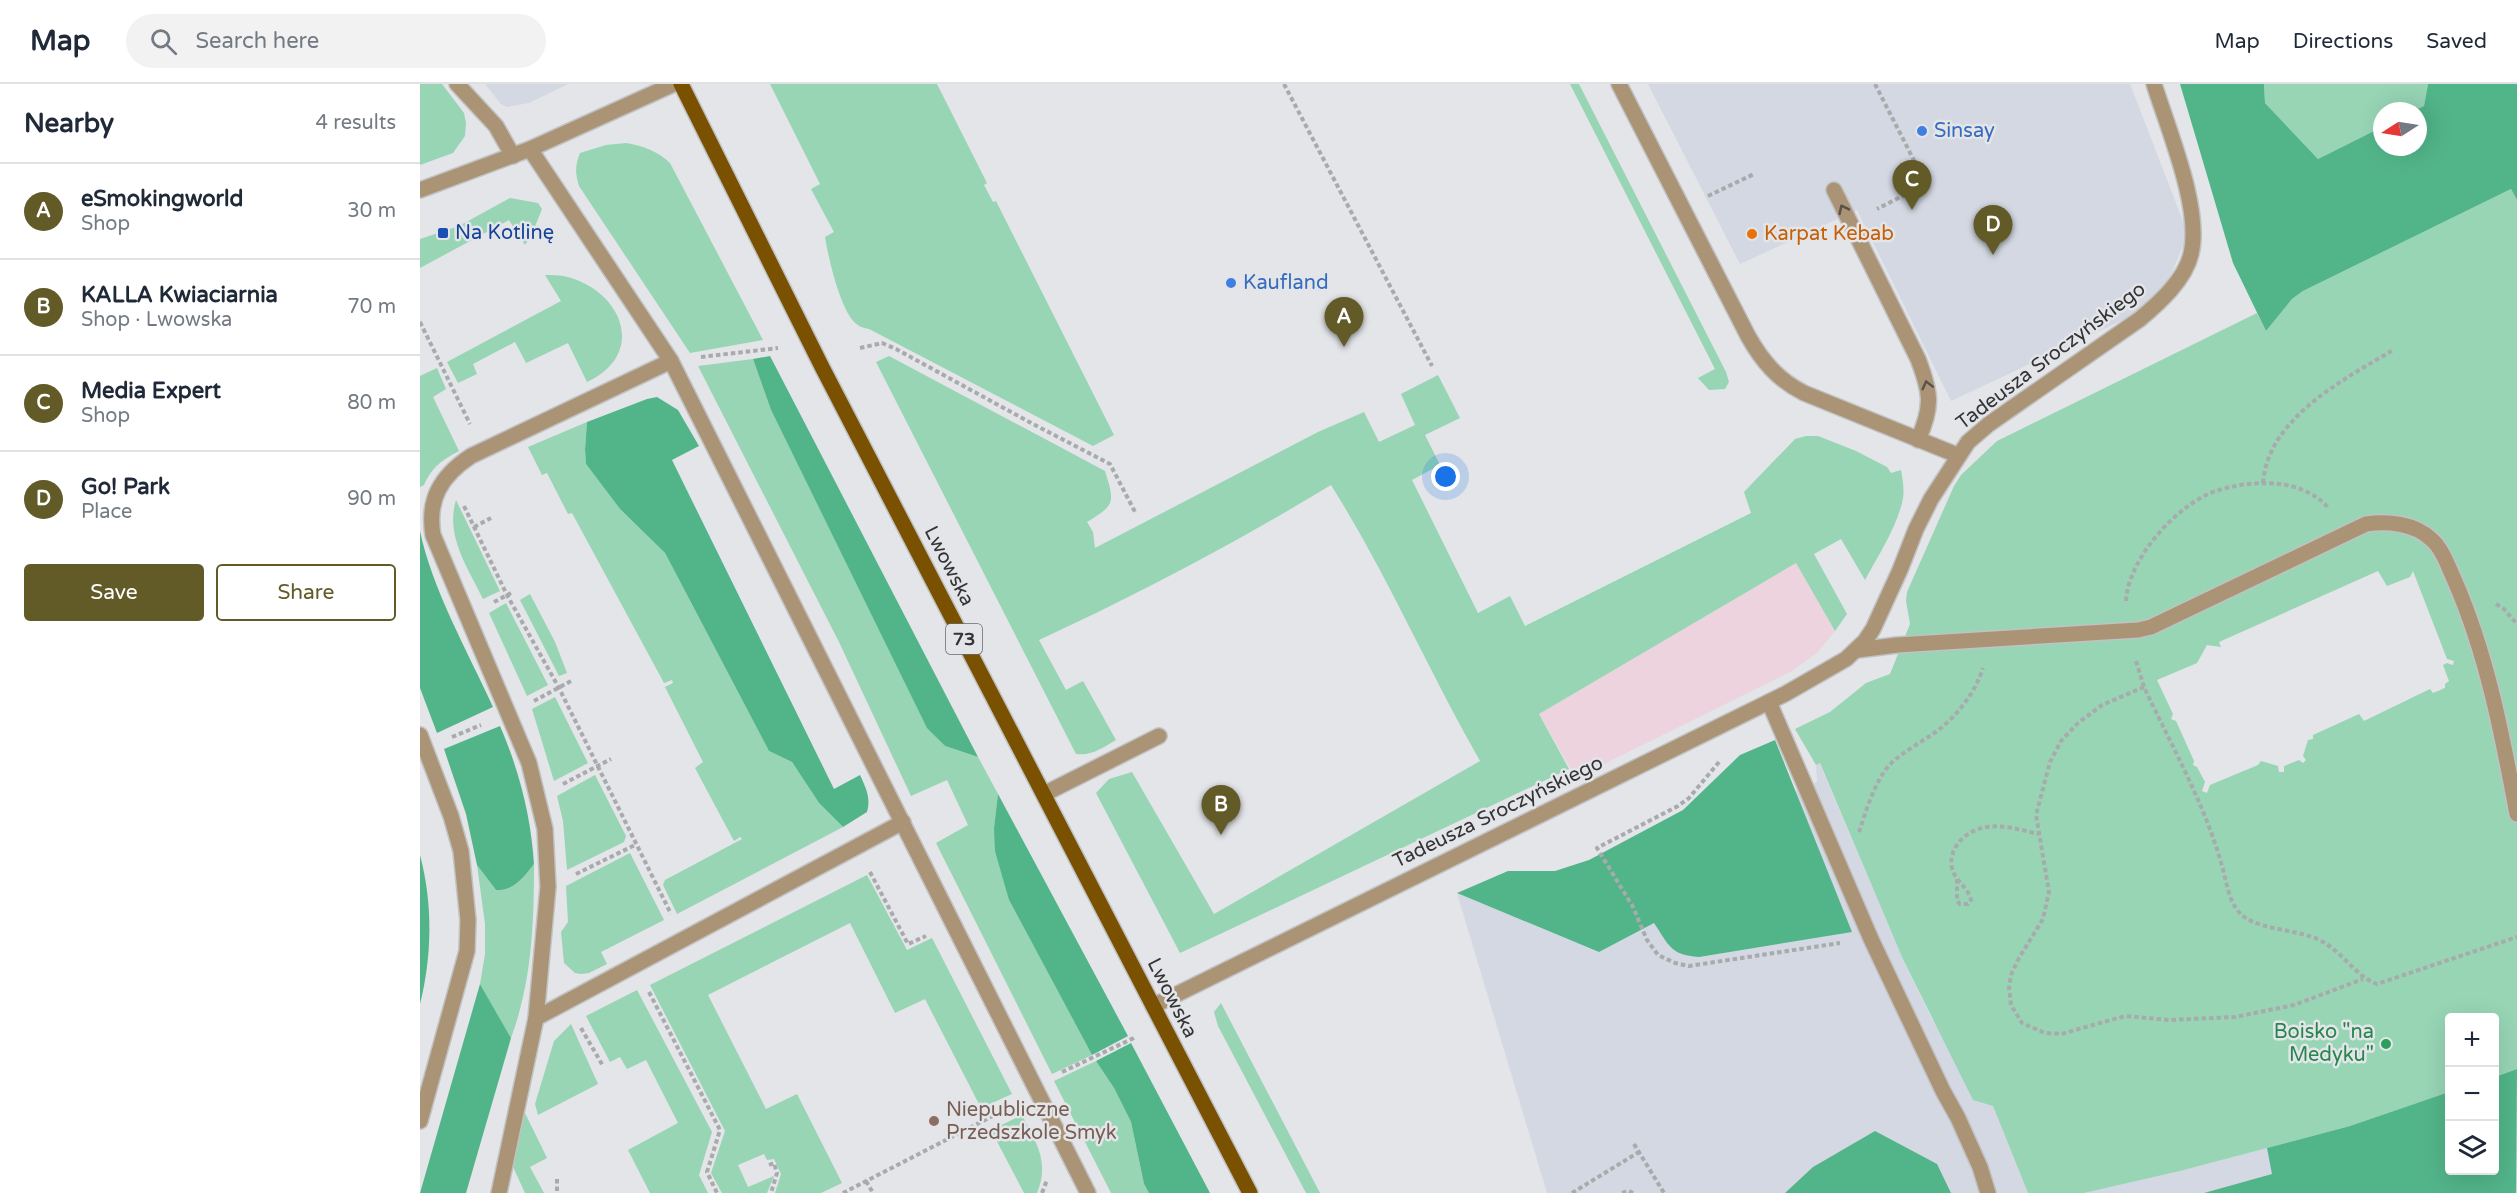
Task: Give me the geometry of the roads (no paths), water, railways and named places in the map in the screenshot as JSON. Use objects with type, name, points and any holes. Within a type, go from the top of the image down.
[{"type":"main road","name":"Lwowska","points":[[681,84],[817,357],[1250,1193]]},
{"type":"street","points":[[457,84],[496,126],[513,156]]},
{"type":"street","points":[[420,190],[530,149],[674,84]]},
{"type":"street","points":[[1619,84],[1748,336],[1770,369],[1791,387],[1804,393],[1957,455]]},
{"type":"street","name":"Tadeusza Sroczyńskiego","points":[[1153,1006],[1799,687],[1858,650],[1873,629],[1931,499],[1957,455],[1968,442],[1989,424],[2140,319],[2161,301],[2191,257],[2194,234],[2192,208],[2154,84]]},
{"type":"street","points":[[530,149],[671,361],[1088,1193]]},
{"type":"street","points":[[1834,190],[1918,358],[1929,386],[1930,404],[1927,419],[1917,440]]},
{"type":"street","points":[[499,1193],[536,1018],[549,888],[546,840],[539,797],[529,763],[434,536],[431,519],[433,504],[448,474],[458,465],[482,451],[671,361]]},
{"type":"street","name":"Tadeusza Sroczyńskiego","points":[[1858,650],[1897,645],[2127,631],[2151,627],[2366,524],[2381,522],[2398,524],[2418,530],[2432,539],[2446,562],[2467,608],[2491,685],[2517,814]]},
{"type":"street","points":[[1769,702],[1871,939],[1942,1091],[1958,1118],[1980,1167],[1988,1193]]},
{"type":"street","points":[[1044,794],[1160,736]]},
{"type":"street","points":[[420,1121],[467,951],[468,920],[461,851],[452,816],[423,741]]},
{"type":"street","points":[[536,1018],[903,822]]},
{"type":"place","name":"Sinsay","points":[[1922,131]]},
{"type":"place","name":"Media Expert","points":[[1912,210]]},
{"type":"place","name":"Na Kotlinę","points":[[443,233]]},
{"type":"place","name":"Karpat Kebab","points":[[1752,234]]},
{"type":"place","name":"Go! Park","points":[[1993,255]]},
{"type":"place","name":"Kaufland","points":[[1231,283]]},
{"type":"place","name":"eSmokingworld","points":[[1344,347]]},
{"type":"place","name":"KALLA Kwiaciarnia","points":[[1221,835]]},
{"type":"place","name":"Boisko \"na Medyku\"","points":[[2386,1044]]},
{"type":"place","name":"Niepubliczne Przedszkole Smyk","points":[[934,1121]]}]
